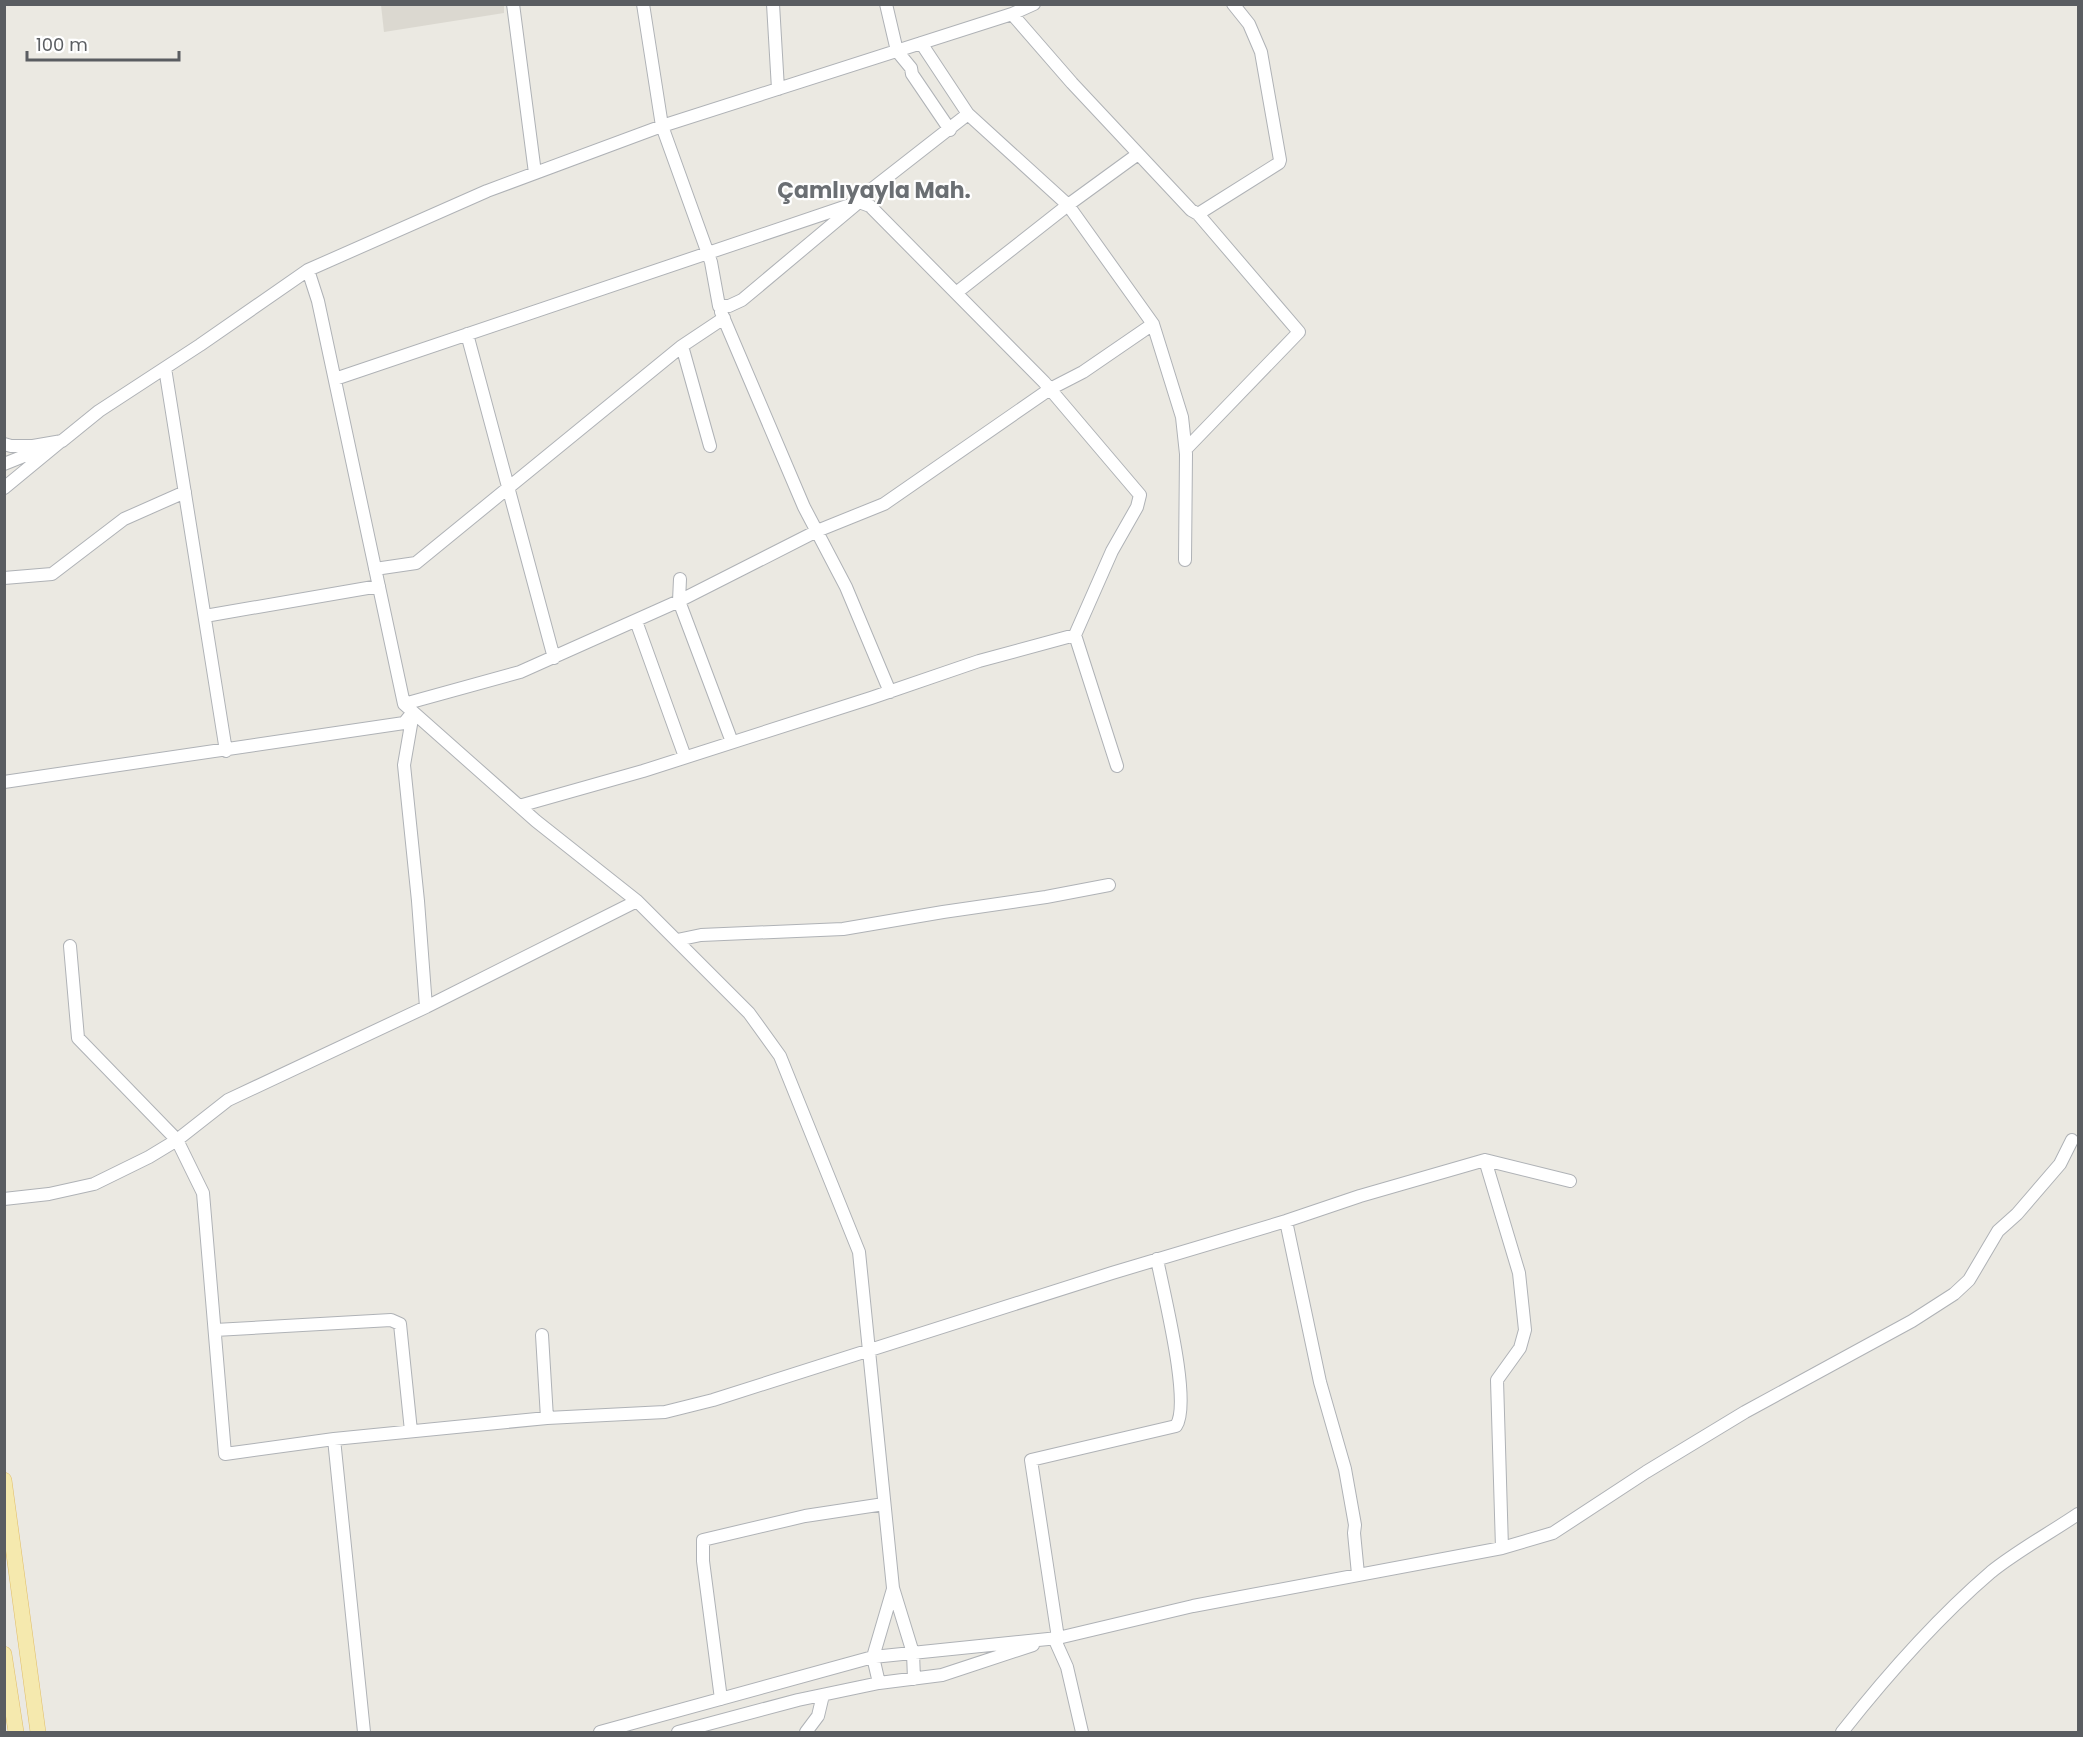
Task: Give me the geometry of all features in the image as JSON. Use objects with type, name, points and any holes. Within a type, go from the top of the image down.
[{"type":"main road","points":[[4,1480],[38,1732]]},
{"type":"main road","points":[[4,1654],[15,1732]]},
{"type":"street","points":[[513,4],[535,173]]},
{"type":"street","points":[[643,4],[662,126],[707,252],[721,312],[790,476],[846,586],[890,692]]},
{"type":"street","points":[[773,4],[778,89]]},
{"type":"street","points":[[886,4],[897,51],[911,68],[912,74],[950,130]]},
{"type":"street","points":[[4,488],[99,411],[308,270],[487,191],[662,126],[1012,14],[1035,4]]},
{"type":"street","points":[[1198,214],[1279,163],[1280,160],[1261,52],[1249,24],[1233,4]]},
{"type":"street","points":[[1012,14],[1138,154],[1191,210],[1198,214],[1299,332],[1186,449]]},
{"type":"street","points":[[921,43],[968,114],[1068,206],[1153,324],[1182,417],[1186,449],[1185,560]]},
{"type":"street","points":[[375,569],[416,563],[721,312],[742,300],[872,189],[968,114]]},
{"type":"street","points":[[956,293],[1138,154]]},
{"type":"street","points":[[335,379],[859,202],[870,206],[1050,389],[1140,495],[1137,507],[1112,551],[1075,635],[1117,766]]},
{"type":"street","points":[[308,270],[318,301],[375,569],[409,708],[404,765],[426,1007]]},
{"type":"street","points":[[409,708],[520,672],[679,601],[817,531],[884,504],[1050,389],[1083,372],[1153,324]]},
{"type":"street","points":[[467,334],[554,657]]},
{"type":"street","points":[[682,346],[710,446]]},
{"type":"street","points":[[165,368],[226,751]]},
{"type":"street","points":[[4,444],[33,446],[62,441]]},
{"type":"street","points":[[4,465],[62,441]]},
{"type":"street","points":[[4,578],[52,574],[124,519],[185,492]]},
{"type":"street","points":[[680,579],[679,601],[732,742]]},
{"type":"street","points":[[205,616],[379,586]]},
{"type":"street","points":[[636,621],[685,757]]},
{"type":"street","points":[[519,806],[685,757],[890,692],[979,661],[1075,635]]},
{"type":"street","points":[[4,782],[404,723],[409,708]]},
{"type":"street","points":[[409,708],[519,806],[637,901],[749,1013],[780,1056],[859,1252],[893,1588],[913,1653],[914,1678]]},
{"type":"street","points":[[677,940],[701,935],[843,929],[1109,885]]},
{"type":"street","points":[[4,1199],[49,1194],[94,1184],[149,1157],[177,1140],[228,1100],[426,1007],[637,901]]},
{"type":"street","points":[[70,946],[78,1038],[177,1140],[203,1193],[225,1454],[334,1438],[548,1418],[664,1412],[713,1400],[1157,1259],[1485,1160],[1570,1181]]},
{"type":"street","points":[[678,1732],[823,1695],[879,1683],[942,1675],[1056,1638],[1193,1606],[1502,1548],[1553,1533],[1646,1472],[1745,1412],[1912,1321],[1954,1294],[1969,1280],[1998,1231],[2017,1214],[2060,1164],[2072,1140]]},
{"type":"street","points":[[1485,1160],[1519,1273],[1525,1330],[1520,1348],[1497,1380],[1502,1548]]},
{"type":"street","points":[[1286,1221],[1320,1382],[1345,1469],[1355,1525],[1358,1574]]},
{"type":"street","points":[[1082,1732],[1067,1666],[1056,1638],[1032,1460],[1176,1426],[1180,1421],[1178,1365],[1157,1259]]},
{"type":"street","points":[[214,1330],[391,1320],[400,1324],[411,1431]]},
{"type":"street","points":[[542,1335],[548,1418]]},
{"type":"street","points":[[334,1438],[364,1732]]},
{"type":"street","points":[[721,1699],[703,1561],[703,1540],[805,1516],[884,1504]]},
{"type":"street","points":[[1842,1732],[1882,1681],[1936,1624],[1993,1571],[2079,1514]]},
{"type":"street","points":[[879,1683],[873,1657],[893,1588]]},
{"type":"street","points":[[600,1732],[873,1657],[1056,1638]]},
{"type":"street","points":[[806,1732],[818,1716],[823,1695]]},
{"type":"shaded area","points":[[381,5],[504,5],[504,13],[384,32]]},
{"type":"district","name":"Çamlıyayla Mah.","points":[[874,190]]}]
